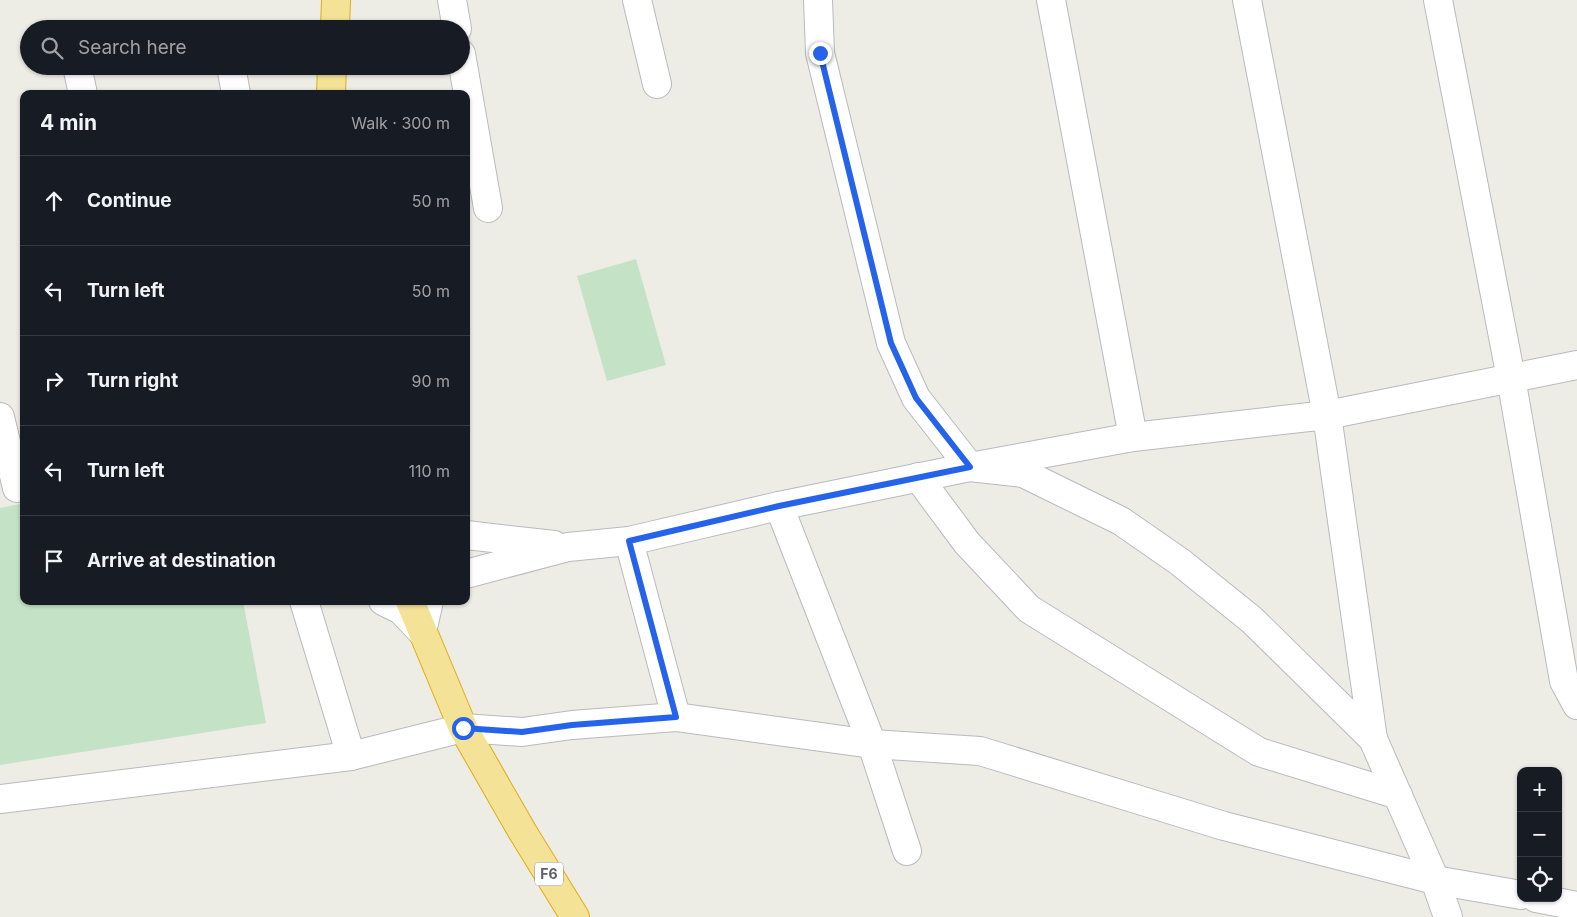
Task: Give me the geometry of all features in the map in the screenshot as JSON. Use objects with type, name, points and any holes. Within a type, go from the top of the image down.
[{"type":"highway","points":[[335,20],[336,0]]},
{"type":"highway","points":[[331,90],[332,75]]},
{"type":"highway","name":"F6","points":[[412,605],[463,728],[522,831],[575,917]]},
{"type":"street","points":[[452,0],[455,20]]},
{"type":"street","points":[[637,0],[657,84]]},
{"type":"street","points":[[818,0],[820,53],[891,343],[916,398],[970,467],[1023,474],[1121,521],[1180,562],[1252,620],[1373,738]]},
{"type":"street","points":[[1051,0],[1133,436]]},
{"type":"street","points":[[1247,0],[1327,415],[1373,738],[1435,880],[1448,917]]},
{"type":"street","points":[[1438,0],[1511,378],[1564,681],[1577,705]]},
{"type":"street","points":[[79,75],[82,90]]},
{"type":"street","points":[[233,75],[235,90]]},
{"type":"street","points":[[465,75],[467,90]]},
{"type":"street","points":[[470,105],[488,208]]},
{"type":"street","points":[[470,573],[568,547],[629,541],[779,506],[918,477],[1133,436],[1327,415],[1577,365]]},
{"type":"street","points":[[0,417],[13,488]]},
{"type":"street","points":[[918,477],[967,543],[1029,609],[1259,752],[1398,795]]},
{"type":"street","points":[[779,506],[872,744],[906,851]]},
{"type":"street","points":[[470,535],[568,547]]},
{"type":"street","points":[[629,541],[676,717]]},
{"type":"street","points":[[305,605],[351,756]]},
{"type":"street","points":[[391,605],[401,610],[422,632]]},
{"type":"street","points":[[422,632],[428,605]]},
{"type":"street","points":[[0,799],[351,756],[463,728],[522,732],[572,725],[676,717],[872,744],[980,751],[1224,826],[1435,880],[1517,895]]},
{"type":"street","points":[[1556,902],[1577,906]]},
{"type":"green space","points":[[636,259],[666,365],[607,381],[577,276]]},
{"type":"green space","points":[[20,504],[20,605],[244,605],[266,723],[0,765],[0,508]]},
{"type":"route","points":[[463,728],[522,732],[572,725],[676,717],[629,541],[779,506],[970,467],[916,398],[891,343],[820,53]]}]
